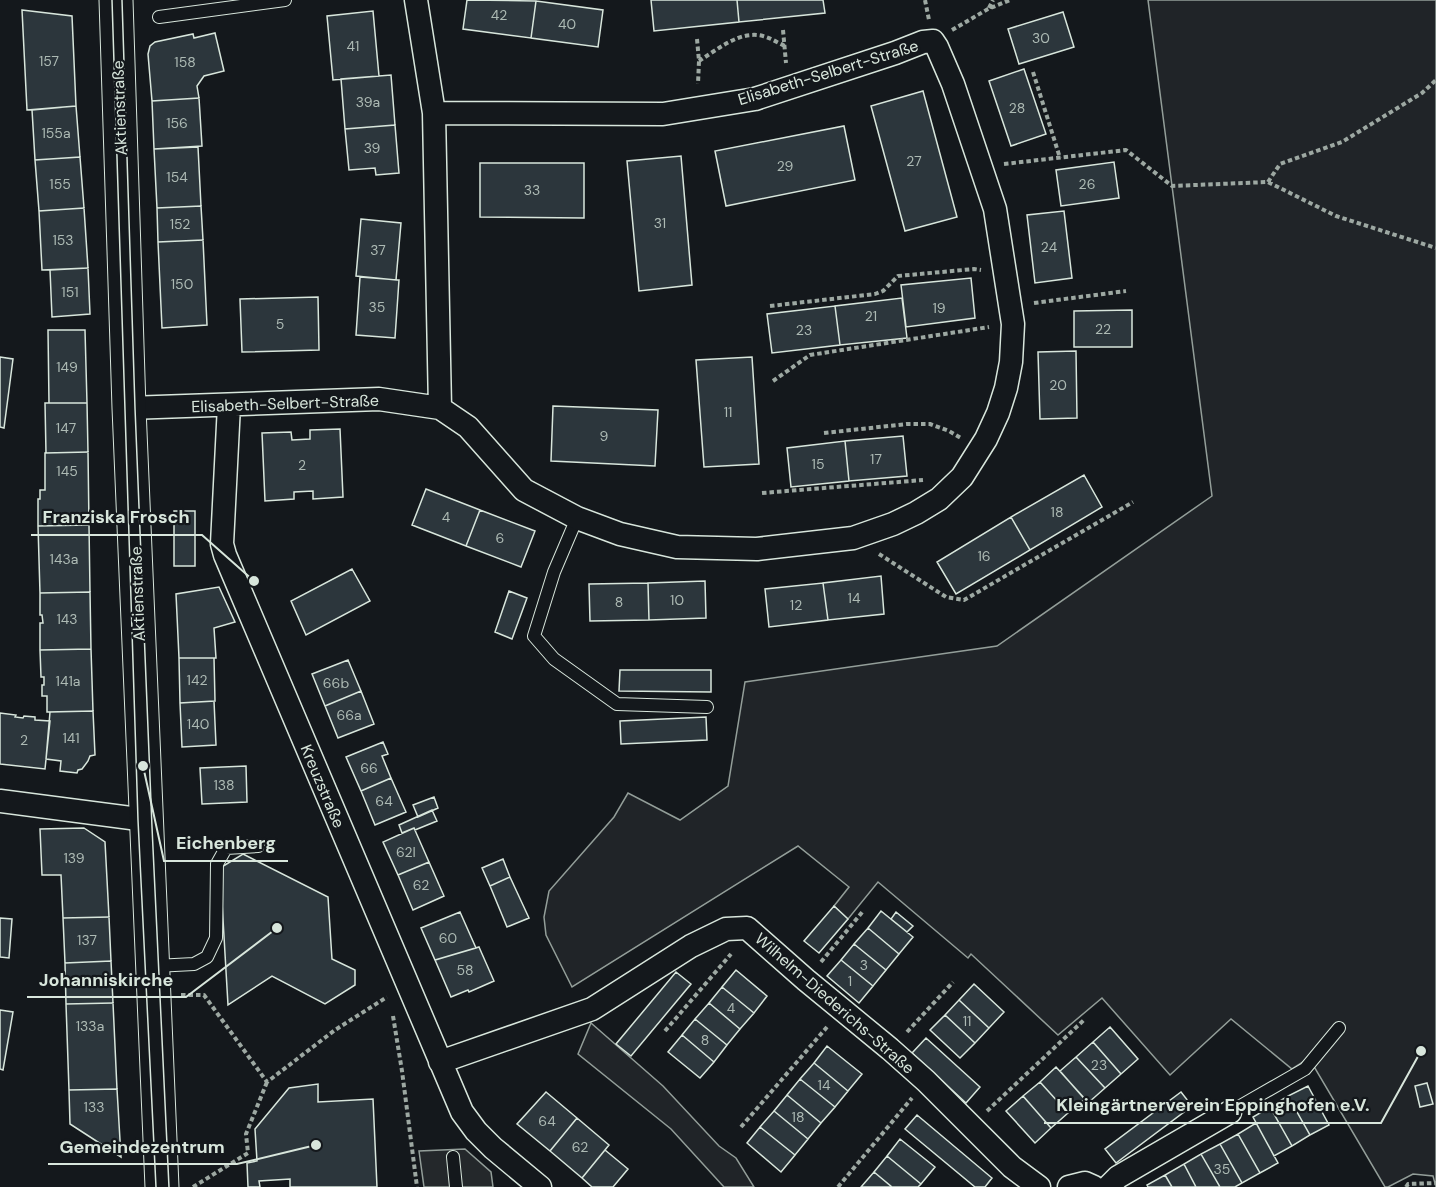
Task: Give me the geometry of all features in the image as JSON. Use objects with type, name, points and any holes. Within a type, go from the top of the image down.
[{"type":"main road","name":"Aktienstraße","points":[[116,0],[129,408],[162,1187]]},
{"type":"street","points":[[416,0],[434,113],[440,408]]},
{"type":"street","name":"Elisabeth-Selbert-Straße","points":[[129,408],[379,399],[440,408],[468,427],[524,490],[577,518],[620,534],[677,547],[757,549],[853,538],[916,513],[939,499],[962,477],[986,439],[1006,388],[1011,362],[1012,315],[995,209],[953,84],[933,41],[923,42],[755,99],[663,114],[434,113]]},
{"type":"street","name":"Kreuzstraße","points":[[229,405],[222,544],[225,555],[462,1112],[493,1148],[540,1187]]},
{"type":"street","points":[[0,801],[146,820]]},
{"type":"street","name":"Wilhelm-Diederichs-Straße","points":[[726,929],[747,928],[890,1049],[926,1081],[1012,1167],[1039,1187]]},
{"type":"street","points":[[440,1062],[592,1009],[691,946],[726,929]]},
{"type":"street","points":[[1108,1187],[1118,1177],[1230,1112]]},
{"type":"street","points":[[1069,1187],[1085,1183],[1094,1187]]},
{"type":"lane","points":[[159,17],[285,0]]},
{"type":"lane","points":[[577,518],[554,572],[534,636],[554,659],[617,704],[707,707]]},
{"type":"lane","points":[[153,981],[207,957],[216,938],[217,864],[226,848],[258,846]]},
{"type":"lane","points":[[1230,1112],[1305,1069],[1339,1028]]},
{"type":"lane","points":[[453,1157],[456,1187]]},
{"type":"path","points":[[988,9],[993,0]]},
{"type":"path","points":[[933,41],[988,9],[1011,0]]},
{"type":"path","points":[[783,30],[789,88]]},
{"type":"path","points":[[699,61],[737,38],[750,34],[764,36],[785,46]]},
{"type":"path","points":[[697,39],[699,61],[697,108]]},
{"type":"path","points":[[1033,72],[1060,158]]},
{"type":"path","points":[[1268,182],[1280,164],[1342,142],[1422,93],[1436,80]]},
{"type":"path","points":[[981,166],[1126,150],[1172,186],[1268,182],[1336,216],[1436,249]]},
{"type":"path","points":[[770,306],[875,294],[883,291],[898,276],[974,270],[1005,273]]},
{"type":"path","points":[[773,381],[810,355],[1126,291]]},
{"type":"path","points":[[824,433],[907,424],[930,424],[950,430],[980,449]]},
{"type":"path","points":[[762,493],[962,477]]},
{"type":"path","points":[[853,538],[946,597],[964,600],[1132,502]]},
{"type":"path","points":[[806,980],[864,910]]},
{"type":"path","points":[[665,1031],[731,954],[726,929]]},
{"type":"path","points":[[153,981],[160,995],[204,995],[267,1082]]},
{"type":"path","points":[[890,1049],[953,982]]},
{"type":"path","points":[[389,996],[402,1071],[417,1187]]},
{"type":"path","points":[[193,1187],[248,1153],[246,1134],[267,1082],[335,1030],[383,999]]},
{"type":"path","points":[[741,1127],[842,1008]]},
{"type":"path","points":[[971,1125],[1085,1019]]},
{"type":"path","points":[[838,1187],[926,1081]]},
{"type":"path","points":[[1406,1187],[1408,1184],[1436,1183]]},
{"type":"shaded area","points":[[1148,0],[1436,0],[1436,1187],[1433,1176],[1413,1174],[1385,1187],[1309,1058],[1292,1069],[1231,1019],[1170,1075],[1102,998],[1058,1035],[971,954],[968,958],[878,882],[848,919],[834,906],[849,887],[798,846],[572,987],[546,935],[544,917],[549,891],[614,817],[628,793],[680,820],[728,786],[745,682],[997,646],[1212,496]]},
{"type":"shaded area","points":[[591,1023],[663,1086],[719,1146],[736,1158],[754,1187],[724,1187],[671,1129],[578,1054]]},
{"type":"shaded area","points":[[465,1149],[491,1172],[493,1187],[424,1187],[419,1151]]},
{"type":"building","points":[[467,0],[536,1],[531,38],[463,29]]},
{"type":"building","points":[[651,0],[737,0],[739,22],[654,31]]},
{"type":"building","points":[[737,0],[823,0],[825,13],[739,22]]},
{"type":"building","points":[[536,1],[603,10],[598,47],[531,38]]},
{"type":"building","points":[[22,10],[72,16],[76,106],[27,110]]},
{"type":"building","points":[[373,11],[379,76],[333,80],[327,16]]},
{"type":"building","points":[[1063,12],[1074,47],[1019,64],[1008,29]]},
{"type":"building","points":[[215,33],[224,71],[204,76],[197,86],[199,98],[152,101],[148,54],[150,46],[155,42],[193,34],[194,38]]},
{"type":"building","points":[[1024,69],[1046,134],[1011,146],[989,81]]},
{"type":"building","points":[[391,75],[395,125],[345,129],[341,79]]},
{"type":"building","points":[[923,91],[957,217],[905,231],[871,106]]},
{"type":"building","points":[[199,98],[202,146],[154,149],[152,101]]},
{"type":"building","points":[[76,106],[80,157],[35,160],[32,110]]},
{"type":"building","points":[[395,125],[399,173],[376,175],[375,168],[349,170],[345,129]]},
{"type":"building","points":[[844,126],[855,180],[726,206],[715,151]]},
{"type":"building","points":[[198,147],[201,206],[157,208],[154,149]]},
{"type":"building","points":[[681,156],[692,285],[639,291],[627,161]]},
{"type":"building","points":[[80,157],[84,208],[39,211],[35,160]]},
{"type":"building","points":[[1114,162],[1119,198],[1061,206],[1056,170]]},
{"type":"building","points":[[480,163],[584,163],[584,218],[480,217]]},
{"type":"building","points":[[201,206],[203,240],[158,242],[157,208]]},
{"type":"building","points":[[84,208],[88,268],[42,270],[39,211]]},
{"type":"building","points":[[1064,211],[1072,278],[1035,283],[1027,215]]},
{"type":"building","points":[[361,219],[401,223],[396,280],[356,276]]},
{"type":"building","points":[[203,240],[207,325],[162,328],[158,242]]},
{"type":"building","points":[[88,268],[90,314],[52,317],[50,270]]},
{"type":"building","points":[[360,277],[399,280],[395,338],[356,335]]},
{"type":"building","points":[[971,278],[975,318],[906,327],[901,285]]},
{"type":"building","points":[[318,297],[319,350],[242,352],[240,299]]},
{"type":"building","points":[[902,298],[907,338],[840,345],[835,306]]},
{"type":"building","points":[[835,306],[840,345],[772,353],[767,314]]},
{"type":"building","points":[[1132,310],[1132,347],[1074,347],[1074,311]]},
{"type":"building","points":[[48,330],[85,330],[87,403],[49,403]]},
{"type":"building","points":[[1076,351],[1077,418],[1040,419],[1038,352]]},
{"type":"building","points":[[0,357],[13,359],[4,428],[0,427]]},
{"type":"building","points":[[752,357],[759,464],[704,467],[696,360]]},
{"type":"building","points":[[45,403],[87,403],[88,452],[46,453]]},
{"type":"building","points":[[553,406],[658,410],[655,466],[551,461]]},
{"type":"building","points":[[340,429],[343,497],[313,499],[313,491],[294,492],[294,499],[265,501],[262,433],[291,432],[292,440],[310,439],[310,430]]},
{"type":"building","points":[[903,436],[907,476],[849,481],[845,441]]},
{"type":"building","points":[[845,441],[849,481],[791,487],[787,448]]},
{"type":"building","points":[[88,452],[89,525],[38,526],[38,499],[40,499],[40,490],[45,490],[45,453]]},
{"type":"building","points":[[1084,475],[1102,507],[1030,550],[1011,517]]},
{"type":"building","points":[[426,489],[480,510],[466,546],[412,525]]},
{"type":"building","points":[[480,510],[535,531],[521,567],[466,546]]},
{"type":"building","points":[[174,511],[195,511],[195,566],[174,566]]},
{"type":"building","points":[[1011,517],[1030,550],[956,594],[937,562]]},
{"type":"building","points":[[89,525],[90,592],[40,593],[38,526]]},
{"type":"building","points":[[352,569],[370,601],[306,635],[291,601]]},
{"type":"building","points":[[881,576],[884,614],[828,620],[823,583]]},
{"type":"building","points":[[705,581],[706,618],[649,620],[648,583]]},
{"type":"building","points":[[648,583],[649,620],[590,621],[589,584]]},
{"type":"building","points":[[823,583],[828,620],[769,627],[765,589]]},
{"type":"building","points":[[219,587],[235,622],[214,628],[216,658],[179,658],[176,594]]},
{"type":"building","points":[[509,591],[527,598],[512,639],[495,632]]},
{"type":"building","points":[[90,592],[91,649],[40,650],[40,623],[43,623],[42,615],[40,615],[40,593]]},
{"type":"building","points":[[91,649],[93,711],[47,712],[47,696],[42,696],[44,677],[41,677],[40,650]]},
{"type":"building","points":[[179,658],[214,658],[215,701],[180,703]]},
{"type":"building","points":[[348,660],[361,691],[325,706],[312,674]]},
{"type":"building","points":[[620,670],[711,670],[711,692],[619,691]]},
{"type":"building","points":[[361,691],[374,724],[338,738],[325,706]]},
{"type":"building","points":[[214,701],[216,745],[182,747],[180,703]]},
{"type":"building","points":[[93,711],[95,755],[90,756],[77,773],[60,771],[61,761],[46,759],[50,712]]},
{"type":"building","points":[[0,713],[50,721],[45,769],[0,764]]},
{"type":"building","points":[[706,717],[707,740],[621,744],[620,721]]},
{"type":"building","points":[[383,742],[388,754],[382,756],[391,778],[361,791],[346,757]]},
{"type":"building","points":[[246,766],[247,802],[202,804],[200,768]]},
{"type":"building","points":[[391,778],[406,812],[375,825],[361,791]]},
{"type":"building","points":[[434,797],[438,808],[418,817],[413,805]]},
{"type":"building","points":[[432,810],[437,821],[402,833],[399,825]]},
{"type":"building","points":[[84,828],[105,842],[109,917],[63,918],[61,875],[42,875],[40,829]]},
{"type":"building","points":[[414,828],[429,862],[398,875],[383,842]]},
{"type":"building","points":[[243,854],[328,897],[332,959],[355,970],[355,985],[325,1004],[272,976],[228,1005],[220,868]]},
{"type":"building","points":[[503,859],[510,877],[490,886],[482,868]]},
{"type":"building","points":[[429,862],[444,896],[413,910],[398,875]]},
{"type":"building","points":[[510,877],[529,918],[507,927],[490,886]]},
{"type":"building","points":[[834,906],[848,919],[819,953],[804,941]]},
{"type":"building","points":[[881,911],[913,937],[899,954],[868,928]]},
{"type":"building","points":[[460,912],[476,948],[435,960],[421,928]]},
{"type":"building","points":[[896,912],[913,926],[907,932],[891,919]]},
{"type":"building","points":[[109,917],[111,961],[65,963],[63,918]]},
{"type":"building","points":[[0,918],[12,919],[9,958],[0,957]]},
{"type":"building","points":[[868,928],[899,954],[886,970],[854,944]]},
{"type":"building","points":[[854,944],[886,970],[873,986],[841,960]]},
{"type":"building","points":[[479,947],[494,981],[451,997],[435,960]]},
{"type":"building","points":[[841,960],[873,986],[859,1003],[827,976]]},
{"type":"building","points":[[111,961],[113,1003],[66,1004],[65,963]]},
{"type":"building","points":[[736,970],[767,996],[754,1013],[722,987]]},
{"type":"building","points":[[676,972],[691,984],[631,1056],[616,1044]]},
{"type":"building","points":[[974,984],[1004,1012],[989,1028],[959,1000]]},
{"type":"building","points":[[722,987],[754,1013],[740,1029],[709,1003]]},
{"type":"building","points":[[959,1000],[989,1028],[975,1043],[945,1015]]},
{"type":"building","points":[[113,1003],[117,1089],[69,1090],[66,1004]]},
{"type":"building","points":[[709,1003],[740,1029],[727,1045],[695,1019]]},
{"type":"building","points":[[0,1010],[13,1012],[3,1070],[0,1069]]},
{"type":"building","points":[[945,1015],[975,1043],[960,1058],[930,1030]]},
{"type":"building","points":[[695,1019],[727,1045],[714,1062],[682,1035]]},
{"type":"building","points":[[1110,1027],[1138,1059],[1121,1074],[1093,1042]]},
{"type":"building","points":[[682,1035],[714,1062],[700,1078],[668,1052]]},
{"type":"building","points":[[926,1038],[980,1087],[966,1103],[912,1053]]},
{"type":"building","points":[[1093,1042],[1121,1074],[1105,1088],[1076,1057]]},
{"type":"building","points":[[827,1046],[862,1074],[848,1091],[814,1063]]},
{"type":"building","points":[[1076,1057],[1105,1088],[1088,1103],[1060,1071]]},
{"type":"building","points":[[814,1063],[848,1091],[835,1107],[800,1079]]},
{"type":"building","points":[[1056,1067],[1085,1099],[1068,1113],[1040,1082]]},
{"type":"building","points":[[800,1079],[835,1107],[821,1123],[787,1095]]},
{"type":"building","points":[[1040,1082],[1068,1113],[1051,1128],[1023,1096]]},
{"type":"building","points":[[1427,1083],[1433,1104],[1420,1107],[1415,1086]]},
{"type":"building","points":[[318,1084],[318,1102],[373,1099],[377,1187],[290,1187],[290,1179],[259,1181],[260,1187],[248,1187],[247,1163],[257,1161],[255,1129],[289,1088]]},
{"type":"building","points":[[1308,1086],[1329,1125],[1310,1135],[1288,1096]]},
{"type":"building","points":[[117,1089],[121,1157],[70,1124],[69,1090]]},
{"type":"building","points":[[546,1092],[577,1118],[550,1151],[517,1124]]},
{"type":"building","points":[[1181,1092],[1192,1106],[1116,1163],[1105,1149]]},
{"type":"building","points":[[787,1095],[821,1123],[808,1139],[774,1111]]},
{"type":"building","points":[[1023,1096],[1051,1128],[1035,1143],[1006,1111]]},
{"type":"building","points":[[1288,1096],[1310,1135],[1292,1146],[1270,1107]]},
{"type":"building","points":[[1270,1107],[1292,1146],[1274,1156],[1253,1117]]},
{"type":"building","points":[[774,1111],[808,1139],[795,1155],[760,1127]]},
{"type":"building","points":[[917,1115],[992,1178],[985,1187],[975,1187],[905,1129]]},
{"type":"building","points":[[577,1118],[609,1145],[582,1178],[550,1151]]},
{"type":"building","points":[[1256,1123],[1278,1163],[1260,1173],[1238,1134]]},
{"type":"building","points":[[760,1127],[795,1155],[781,1172],[747,1143]]},
{"type":"building","points":[[1238,1134],[1260,1173],[1242,1183],[1220,1144]]},
{"type":"building","points":[[900,1139],[935,1167],[921,1184],[887,1156]]},
{"type":"building","points":[[1220,1144],[1242,1183],[1235,1187],[1220,1187],[1201,1154]]},
{"type":"building","points":[[605,1150],[628,1169],[613,1187],[592,1187],[582,1178]]},
{"type":"building","points":[[1201,1154],[1220,1187],[1196,1187],[1184,1164]]},
{"type":"building","points":[[887,1156],[921,1184],[918,1187],[892,1187],[874,1172]]},
{"type":"building","points":[[1184,1164],[1196,1187],[1172,1187],[1165,1175]]},
{"type":"building","points":[[874,1172],[892,1187],[861,1187]]},
{"type":"building","points":[[1165,1175],[1172,1187],[1148,1187],[1147,1185]]},
{"type":"tram line","points":[[112,0],[138,820],[156,1187]]},
{"type":"tram line","points":[[122,0],[135,408],[169,1187]]},
{"type":"place","name":"Franziska Frosch","points":[[254,581]]},
{"type":"place","name":"Eichenberg","points":[[143,766]]},
{"type":"place","name":"Johanniskirche","points":[[277,928]]},
{"type":"place","name":"Kleingärtnerverein Eppinghofen e.V.","points":[[1421,1051]]},
{"type":"place","name":"Gemeindezentrum","points":[[316,1145]]}]
